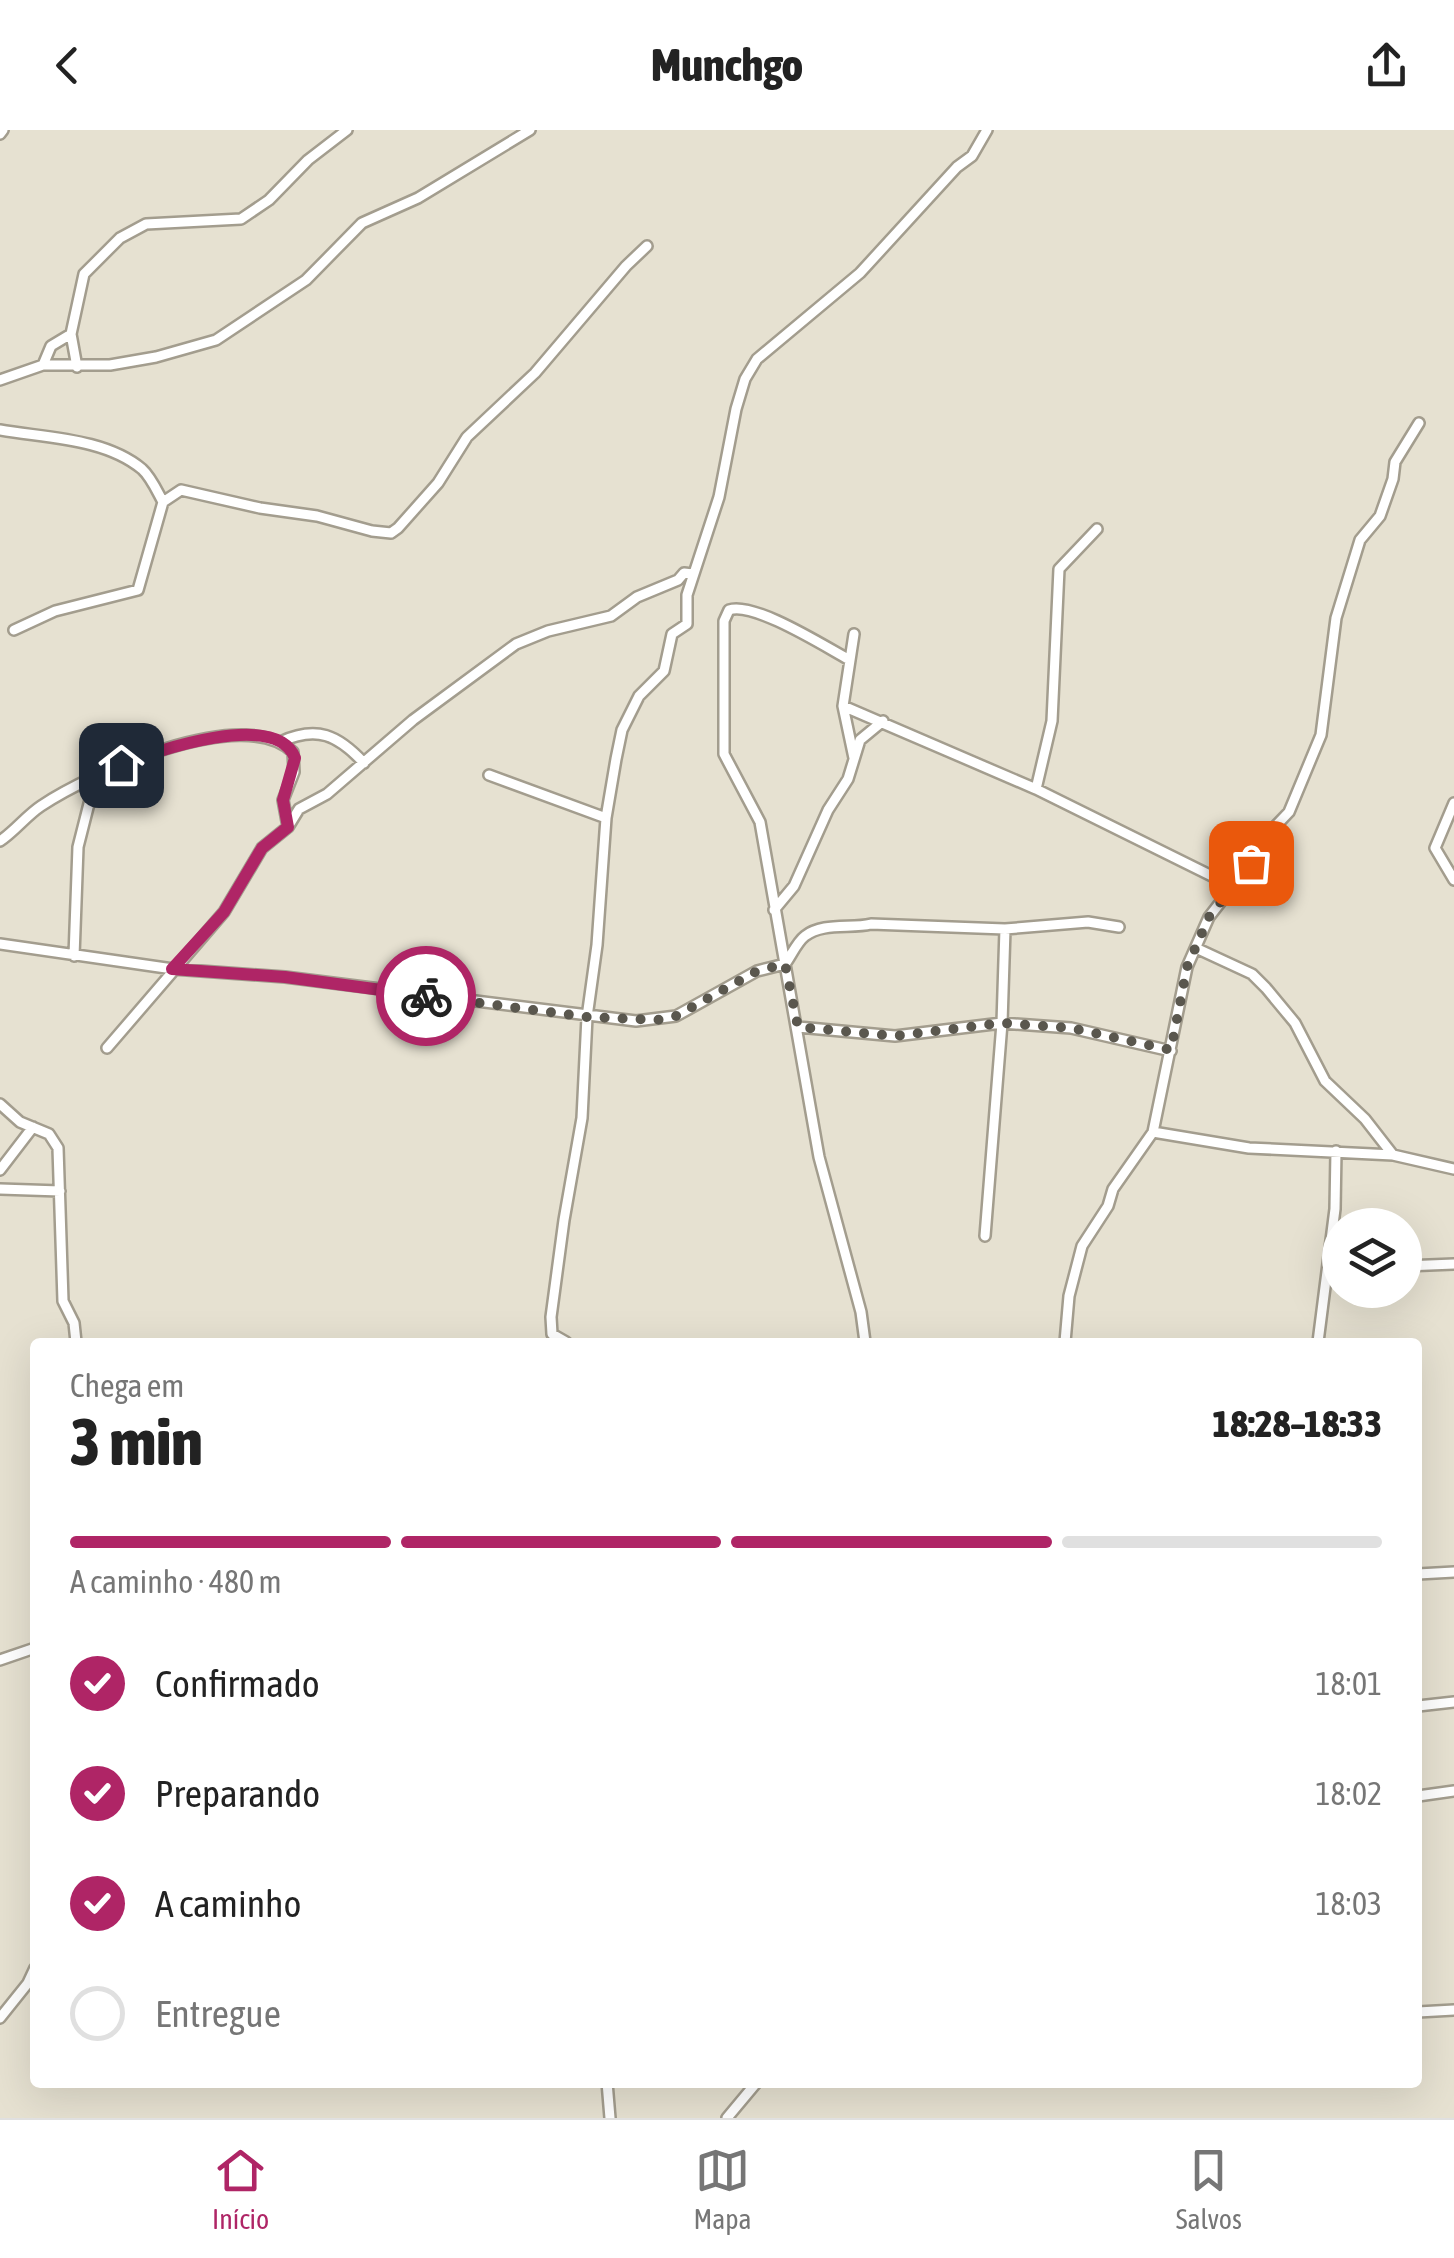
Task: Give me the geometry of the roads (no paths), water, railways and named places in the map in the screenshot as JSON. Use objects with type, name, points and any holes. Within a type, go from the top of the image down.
[{"type":"street","points":[[77,368],[71,334],[86,269],[127,233],[152,223],[241,219],[269,200],[308,160],[347,130]]},
{"type":"street","points":[[0,380],[43,365],[77,368],[156,357],[216,340],[306,280],[362,223],[418,198],[530,130]]},
{"type":"street","points":[[559,1338],[552,1334],[551,1317],[582,1118],[587,1017],[597,945],[606,818],[622,730],[640,696],[664,671],[672,634],[687,624],[688,595],[718,498],[745,379],[756,359],[860,274],[957,167],[972,156],[986,130]]},
{"type":"street","points":[[14,630],[55,611],[138,590],[163,502],[181,490],[391,533],[438,483],[467,438],[534,374],[647,246]]},
{"type":"street","points":[[43,365],[50,346],[71,334]]},
{"type":"street","points":[[1065,1338],[1069,1296],[1082,1246],[1108,1206],[1113,1190],[1154,1132],[1187,967],[1209,917],[1269,833],[1289,812],[1321,735],[1336,618],[1360,540],[1380,516],[1393,479],[1394,462],[1419,422]]},
{"type":"street","points":[[0,430],[93,446],[123,456],[146,472],[163,502]]},
{"type":"street","points":[[1036,789],[1052,721],[1059,569],[1097,529]]},
{"type":"street","points":[[107,1048],[224,912],[262,848],[288,827],[299,808],[327,794],[437,701],[516,644],[548,631],[610,616],[649,590],[678,580],[684,573],[693,574]]},
{"type":"street","points":[[848,659],[777,621],[743,608],[729,610],[724,621],[724,754],[760,822],[819,1158],[861,1312],[864,1338]]},
{"type":"street","points":[[854,634],[843,706],[855,761]]},
{"type":"street","points":[[843,706],[1036,789],[1232,886]]},
{"type":"street","points":[[774,910],[794,886],[828,810],[848,779],[860,740],[883,721]]},
{"type":"street","points":[[280,742],[298,734],[321,734],[344,744],[364,763]]},
{"type":"street","points":[[0,841],[39,808],[148,754],[190,742],[236,736],[280,742],[293,752],[295,758],[283,800],[288,827]]},
{"type":"street","points":[[488,775],[606,818]]},
{"type":"street","points":[[74,956],[78,847],[96,778]]},
{"type":"street","points":[[1454,803],[1434,848],[1454,880]]},
{"type":"street","points":[[0,944],[172,969],[285,977],[587,1017],[657,1020],[676,1016],[757,971],[785,964],[804,936],[830,927],[872,924],[1005,929],[1088,922],[1119,927]]},
{"type":"street","points":[[986,1236],[1005,929]]},
{"type":"street","points":[[1198,949],[1252,974],[1266,988],[1295,1023],[1325,1081],[1366,1118],[1393,1155]]},
{"type":"street","points":[[798,1027],[895,1036],[1002,1023],[1071,1028],[1171,1050]]},
{"type":"street","points":[[0,1104],[20,1122],[55,1140],[63,1300],[74,1322],[76,1338]]},
{"type":"street","points":[[0,1170],[33,1128]]},
{"type":"street","points":[[1154,1132],[1249,1148],[1393,1155],[1454,1169]]},
{"type":"street","points":[[1336,1152],[1336,1208]]},
{"type":"street","points":[[0,1189],[60,1191]]},
{"type":"street","points":[[1422,1265],[1454,1264]]},
{"type":"street","points":[[1319,1338],[1326,1308]]},
{"type":"street","points":[[1422,1574],[1454,1572]]},
{"type":"street","points":[[0,1660],[30,1650]]},
{"type":"street","points":[[1422,1706],[1454,1702]]},
{"type":"street","points":[[1422,1795],[1454,1791]]},
{"type":"street","points":[[0,2018],[30,1979]]},
{"type":"street","points":[[1422,2012],[1454,2010]]},
{"type":"street","points":[[607,2088],[610,2118]]},
{"type":"street","points":[[727,2118],[753,2088]]}]
